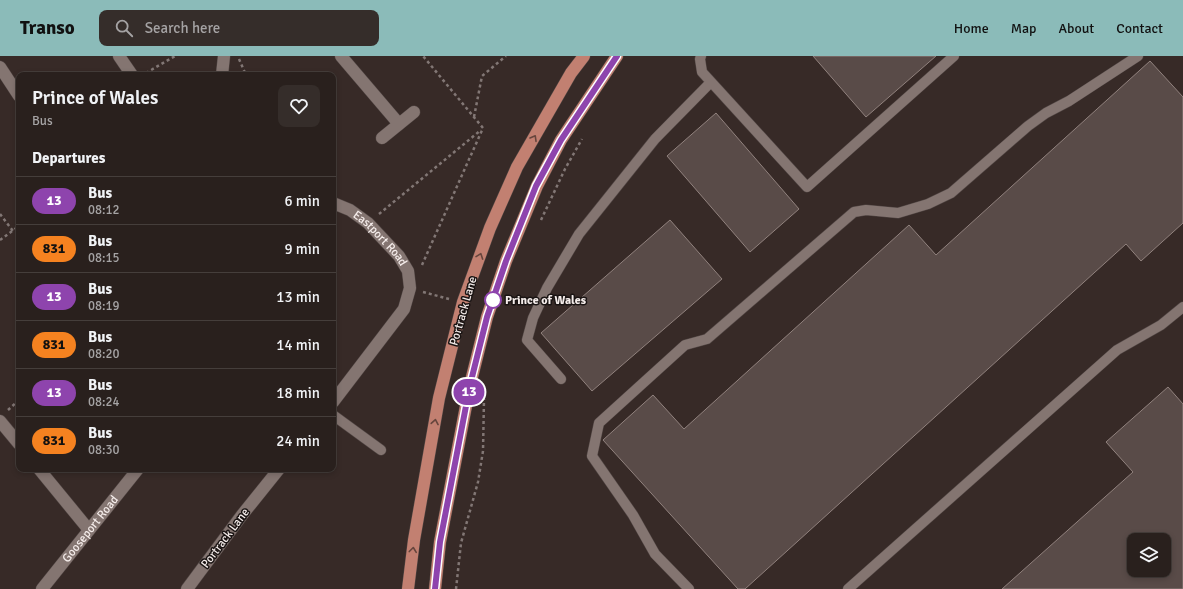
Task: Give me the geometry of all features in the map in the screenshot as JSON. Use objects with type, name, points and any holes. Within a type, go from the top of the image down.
[{"type":"main road","name":"Portrack Lane","points":[[408,589],[414,540],[439,398],[463,302],[490,228],[517,167],[571,73],[584,56]]},
{"type":"main road","points":[[435,589],[440,542],[470,385],[487,317],[506,261],[536,186],[561,140],[617,56]]},
{"type":"street","points":[[119,56],[130,72]]},
{"type":"street","points":[[222,72],[224,56]]},
{"type":"street","points":[[342,56],[399,124]]},
{"type":"street","points":[[1,72],[16,92]]},
{"type":"street","points":[[382,138],[414,112]]},
{"type":"street","name":"Eastport Road","points":[[336,204],[350,210],[368,223],[399,256],[408,271],[410,288]]},
{"type":"street","points":[[336,398],[404,309],[410,288]]},
{"type":"street","points":[[0,421],[16,440]]},
{"type":"street","points":[[41,472],[89,530]]},
{"type":"street","name":"Gooseport Road","points":[[42,589],[136,472]]},
{"type":"street","name":"Portrack Lane","points":[[187,589],[242,515],[277,472]]},
{"type":"lane","points":[[701,56],[702,72],[807,187],[954,56]]},
{"type":"lane","points":[[689,589],[656,554],[632,515],[592,456],[599,423],[685,345],[707,339],[854,212],[866,210],[898,213],[928,204],[951,193],[1028,126],[1046,113],[1069,101],[1138,56]]},
{"type":"lane","points":[[561,379],[527,340],[533,318],[547,288],[579,234],[655,139],[711,82]]},
{"type":"lane","points":[[848,589],[1117,350],[1161,325],[1183,307]]},
{"type":"lane","points":[[336,417],[381,450]]},
{"type":"path","points":[[147,72],[175,56]]},
{"type":"path","points":[[238,56],[245,72]]},
{"type":"path","points":[[423,56],[483,128]]},
{"type":"path","points":[[474,117],[482,76],[506,56]]},
{"type":"path","points":[[368,223],[483,128]]},
{"type":"path","points":[[463,302],[433,296],[410,288],[420,269],[483,128]]},
{"type":"path","points":[[539,225],[565,169],[584,135]]},
{"type":"path","points":[[0,214],[13,231]]},
{"type":"path","points":[[0,240],[16,228]]},
{"type":"path","points":[[456,589],[461,544],[478,482],[483,451],[484,402]]},
{"type":"building","points":[[813,56],[936,56],[866,117]]},
{"type":"building","points":[[1150,61],[1183,97],[1183,223],[1141,261],[1126,244],[745,589],[738,589],[603,440],[653,395],[684,429],[909,225],[936,255]]},
{"type":"building","points":[[716,113],[799,209],[750,252],[667,156]]},
{"type":"building","points":[[670,220],[722,279],[592,391],[541,333]]},
{"type":"building","points":[[1168,387],[1183,404],[1183,589],[1002,589],[1133,472],[1106,442]]},
{"type":"bus line","name":"13","points":[[435,589],[440,542],[470,385],[487,317],[506,261],[536,186],[561,140],[617,56]]},
{"type":"place","name":"Prince of Wales","points":[[493,300]]}]
